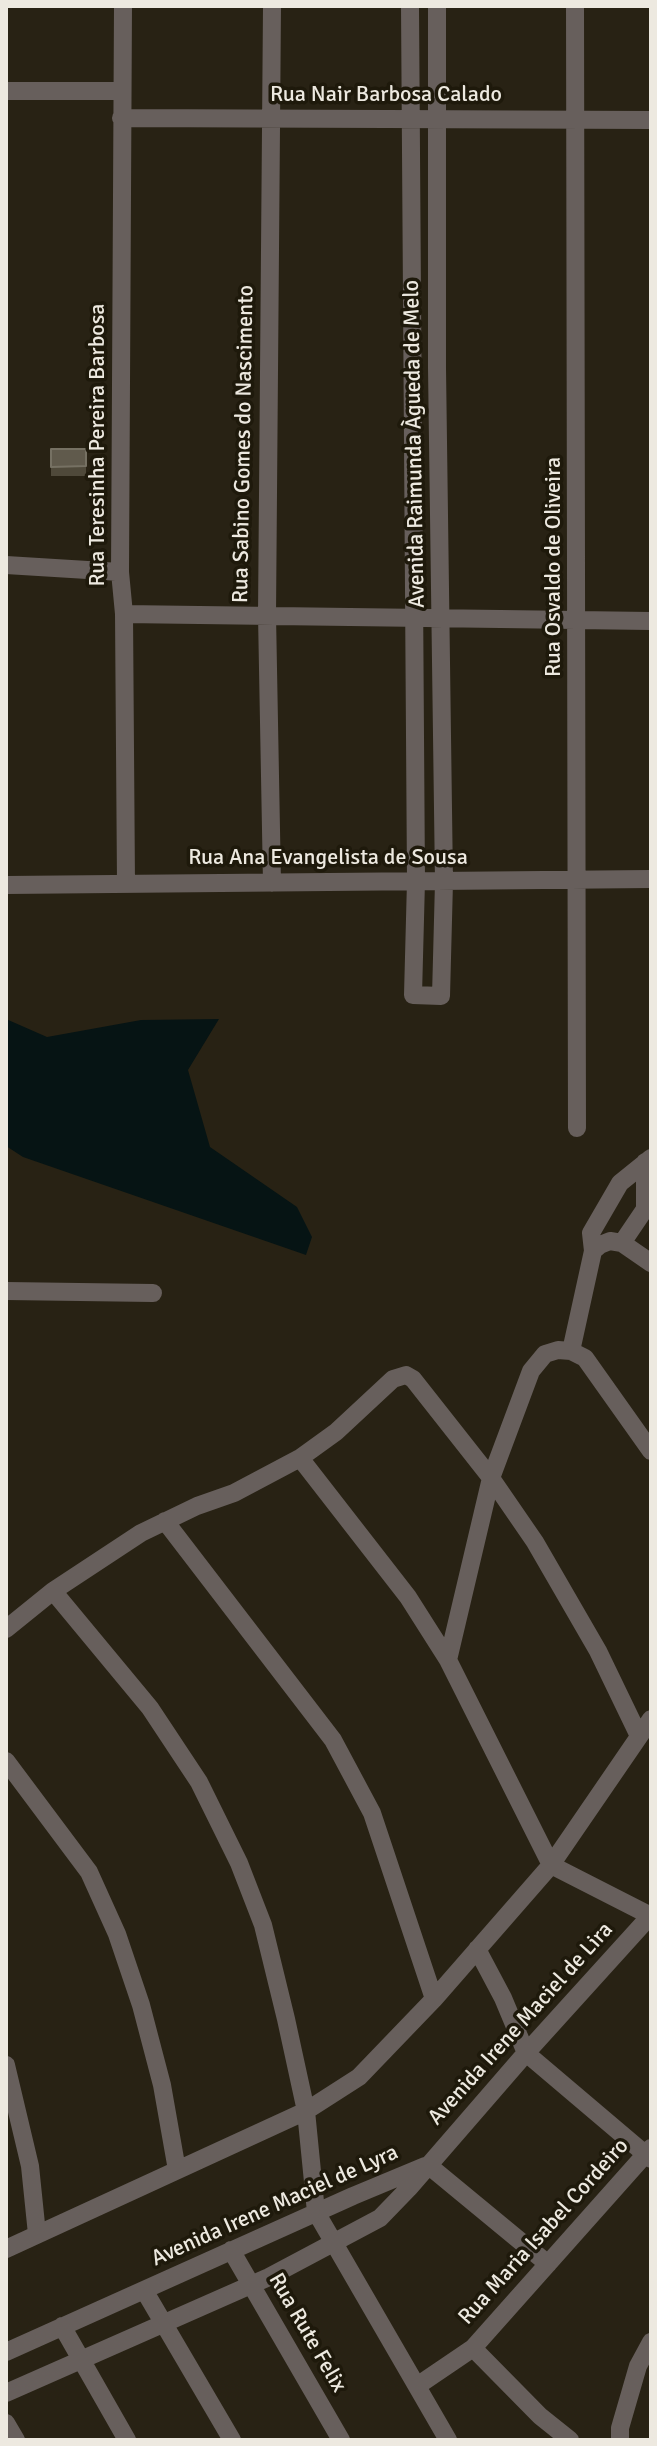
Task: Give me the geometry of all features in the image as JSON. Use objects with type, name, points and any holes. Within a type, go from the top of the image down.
[{"type":"street","name":"Rua Teresinha Pereira Barbosa","points":[[123,6],[120,572],[124,614],[126,884]]},
{"type":"street","name":"Rua Sabino Gomes do Nascimento","points":[[272,6],[267,615],[272,883]]},
{"type":"street","name":"Avenida Raimunda Àgueda de Melo","points":[[410,6],[416,881],[413,995],[441,996],[444,882],[437,368],[437,6]]},
{"type":"street","name":"Rua Osvaldo de Oliveira","points":[[575,6],[577,1128]]},
{"type":"street","points":[[6,91],[122,91]]},
{"type":"street","name":"Rua Nair Barbosa Calado","points":[[121,118],[651,120]]},
{"type":"street","points":[[411,369],[437,368]]},
{"type":"street","points":[[6,565],[120,572]]},
{"type":"street","points":[[124,614],[651,621]]},
{"type":"street","name":"Rua Ana Evangelista de Sousa","points":[[6,885],[651,879]]},
{"type":"street","points":[[622,1243],[645,1209],[648,1160]]},
{"type":"street","points":[[571,1351],[593,1251],[591,1233],[620,1183],[648,1160]]},
{"type":"street","points":[[593,1251],[610,1241],[622,1243],[651,1263]]},
{"type":"street","points":[[6,1291],[153,1293]]},
{"type":"street","points":[[448,1660],[491,1478],[531,1371],[545,1354],[571,1351],[585,1358],[651,1451]]},
{"type":"street","points":[[6,1629],[53,1591],[141,1533],[234,1493],[300,1458],[336,1432],[393,1379],[406,1375],[413,1379],[491,1478],[535,1542],[598,1651],[639,1736]]},
{"type":"street","points":[[300,1458],[408,1597],[448,1660],[551,1865],[651,1916]]},
{"type":"street","points":[[165,1521],[333,1740],[372,1813],[434,1999]]},
{"type":"street","points":[[53,1591],[150,1708],[199,1782],[239,1863],[263,1925],[306,2111],[316,2212],[448,2440]]},
{"type":"street","points":[[6,2249],[306,2111],[359,2077],[434,1999],[551,1865],[651,1719]]},
{"type":"street","points":[[6,1761],[89,1872],[117,1934],[141,2005],[162,2085],[177,2170]]},
{"type":"street","name":"Avenida Irene Maciel de Lira","points":[[428,2165],[651,1916]]},
{"type":"street","points":[[477,1949],[503,1998],[526,2053],[649,2154]]},
{"type":"street","points":[[6,2065],[30,2166],[37,2234]]},
{"type":"street","name":"Rua Maria Isabel Cordeiro","points":[[417,2386],[473,2348],[649,2154]]},
{"type":"street","points":[[428,2165],[548,2264]]},
{"type":"street","name":"Avenida Irene Maciel de Lyra","points":[[6,2352],[316,2212],[428,2165]]},
{"type":"street","name":"Avenida Irene Maciel de Lyra","points":[[6,2393],[251,2285],[380,2218],[428,2165]]},
{"type":"street","name":"Rua Rute Felix","points":[[231,2250],[341,2440]]},
{"type":"street","points":[[144,2290],[232,2440]]},
{"type":"street","points":[[62,2326],[127,2440]]},
{"type":"street","points":[[620,2440],[620,2428],[638,2366],[651,2342]]},
{"type":"street","points":[[473,2348],[540,2416],[570,2440]]},
{"type":"street","points":[[6,2423],[16,2440]]},
{"type":"shaded area","points":[[6,1019],[47,1037],[141,1020],[219,1019],[188,1070],[210,1147],[297,1207],[312,1237],[306,1255],[23,1157],[6,1146]]},
{"type":"building","points":[[51,449],[86,449],[86,466],[51,467]]}]
